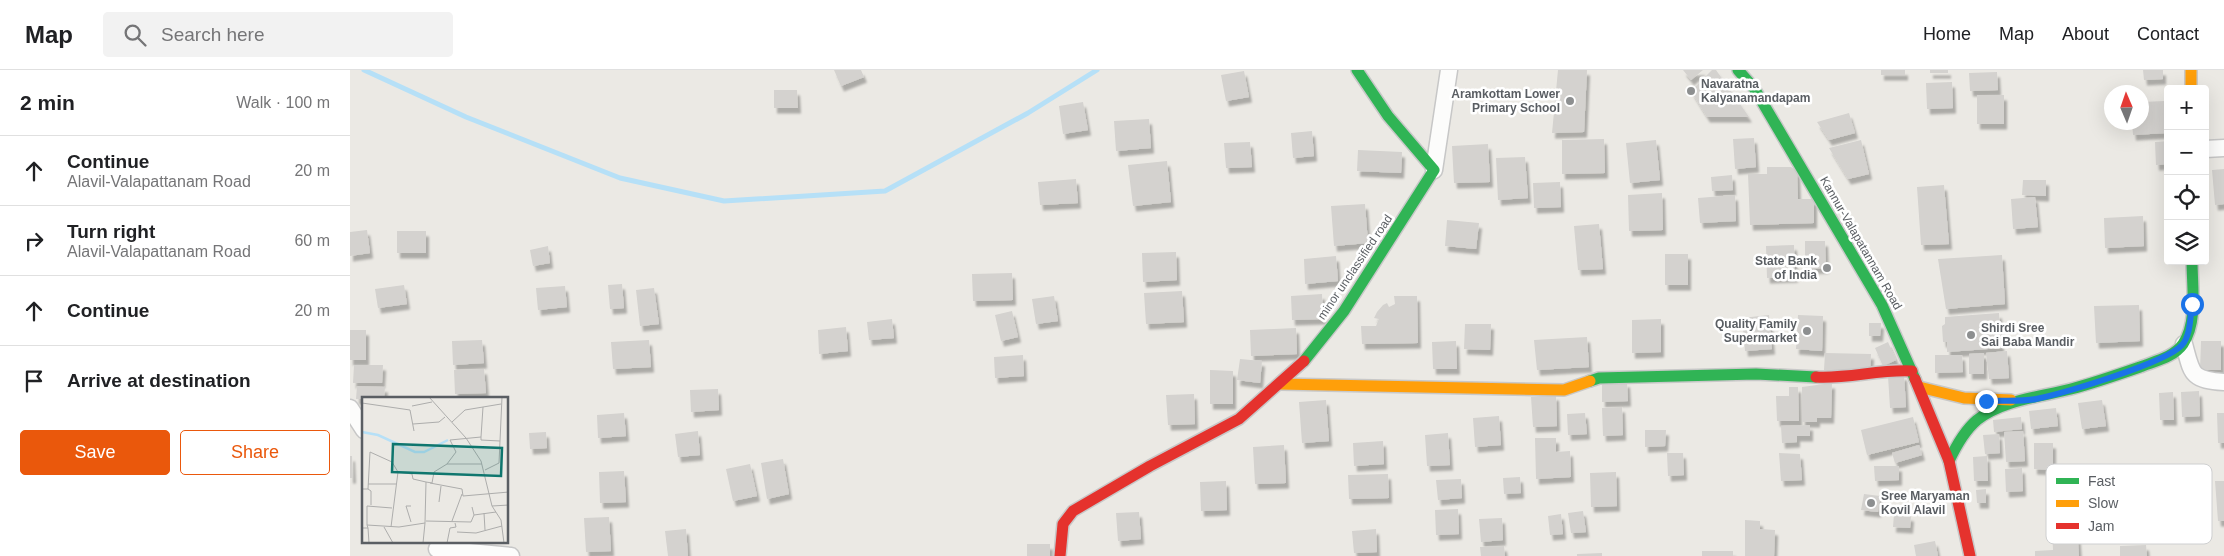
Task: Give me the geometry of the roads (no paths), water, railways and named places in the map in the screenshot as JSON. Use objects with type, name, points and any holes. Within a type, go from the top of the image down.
[{"type":"street","points":[[1357,70],[1388,116],[1434,170]]},
{"type":"street","points":[[1434,170],[1449,70]]},
{"type":"street","name":"Kannur-Valapatannam Road","points":[[1738,70],[1754,88],[1882,305],[1920,387],[1949,461],[1970,556]]},
{"type":"street","points":[[2191,70],[2191,85]]},
{"type":"street","points":[[2209,149],[2224,148]]},
{"type":"street","name":"minor unclassified road","points":[[1060,556],[1063,524],[1073,511],[1150,466],[1239,419],[1305,360],[1344,311],[1434,170]]},
{"type":"street","points":[[2192,265],[2192,304],[2189,327],[2184,344],[2192,371],[2204,380],[2224,382]]},
{"type":"street","points":[[1949,461],[1963,436],[1984,416],[2008,406],[2076,388],[2152,362],[2170,355],[2184,344]]},
{"type":"street","points":[[1280,384],[1564,390],[1599,378],[1756,374],[1830,378],[1893,370],[1912,371]]},
{"type":"street","points":[[1920,387],[1955,398],[1986,401],[2034,399]]},
{"type":"street","points":[[350,408],[362,427]]},
{"type":"street","points":[[436,549],[511,556]]},
{"type":"waterway","points":[[364,70],[466,117],[620,178],[724,201],[885,191],[1028,113],[1097,70]]},
{"type":"place","name":"Navaratna Kalyanamandapam","points":[[1691,91]]},
{"type":"place","name":"Aramkottam Lower Primary School","points":[[1570,101]]},
{"type":"place","name":"State Bank of India","points":[[1827,268]]},
{"type":"place","name":"Quality Family Supermarket","points":[[1807,331]]},
{"type":"place","name":"Shirdi Sree Sai Baba Mandir","points":[[1971,335]]},
{"type":"place","name":"Sree Maryaman Kovil Alavil","points":[[1871,503]]}]
